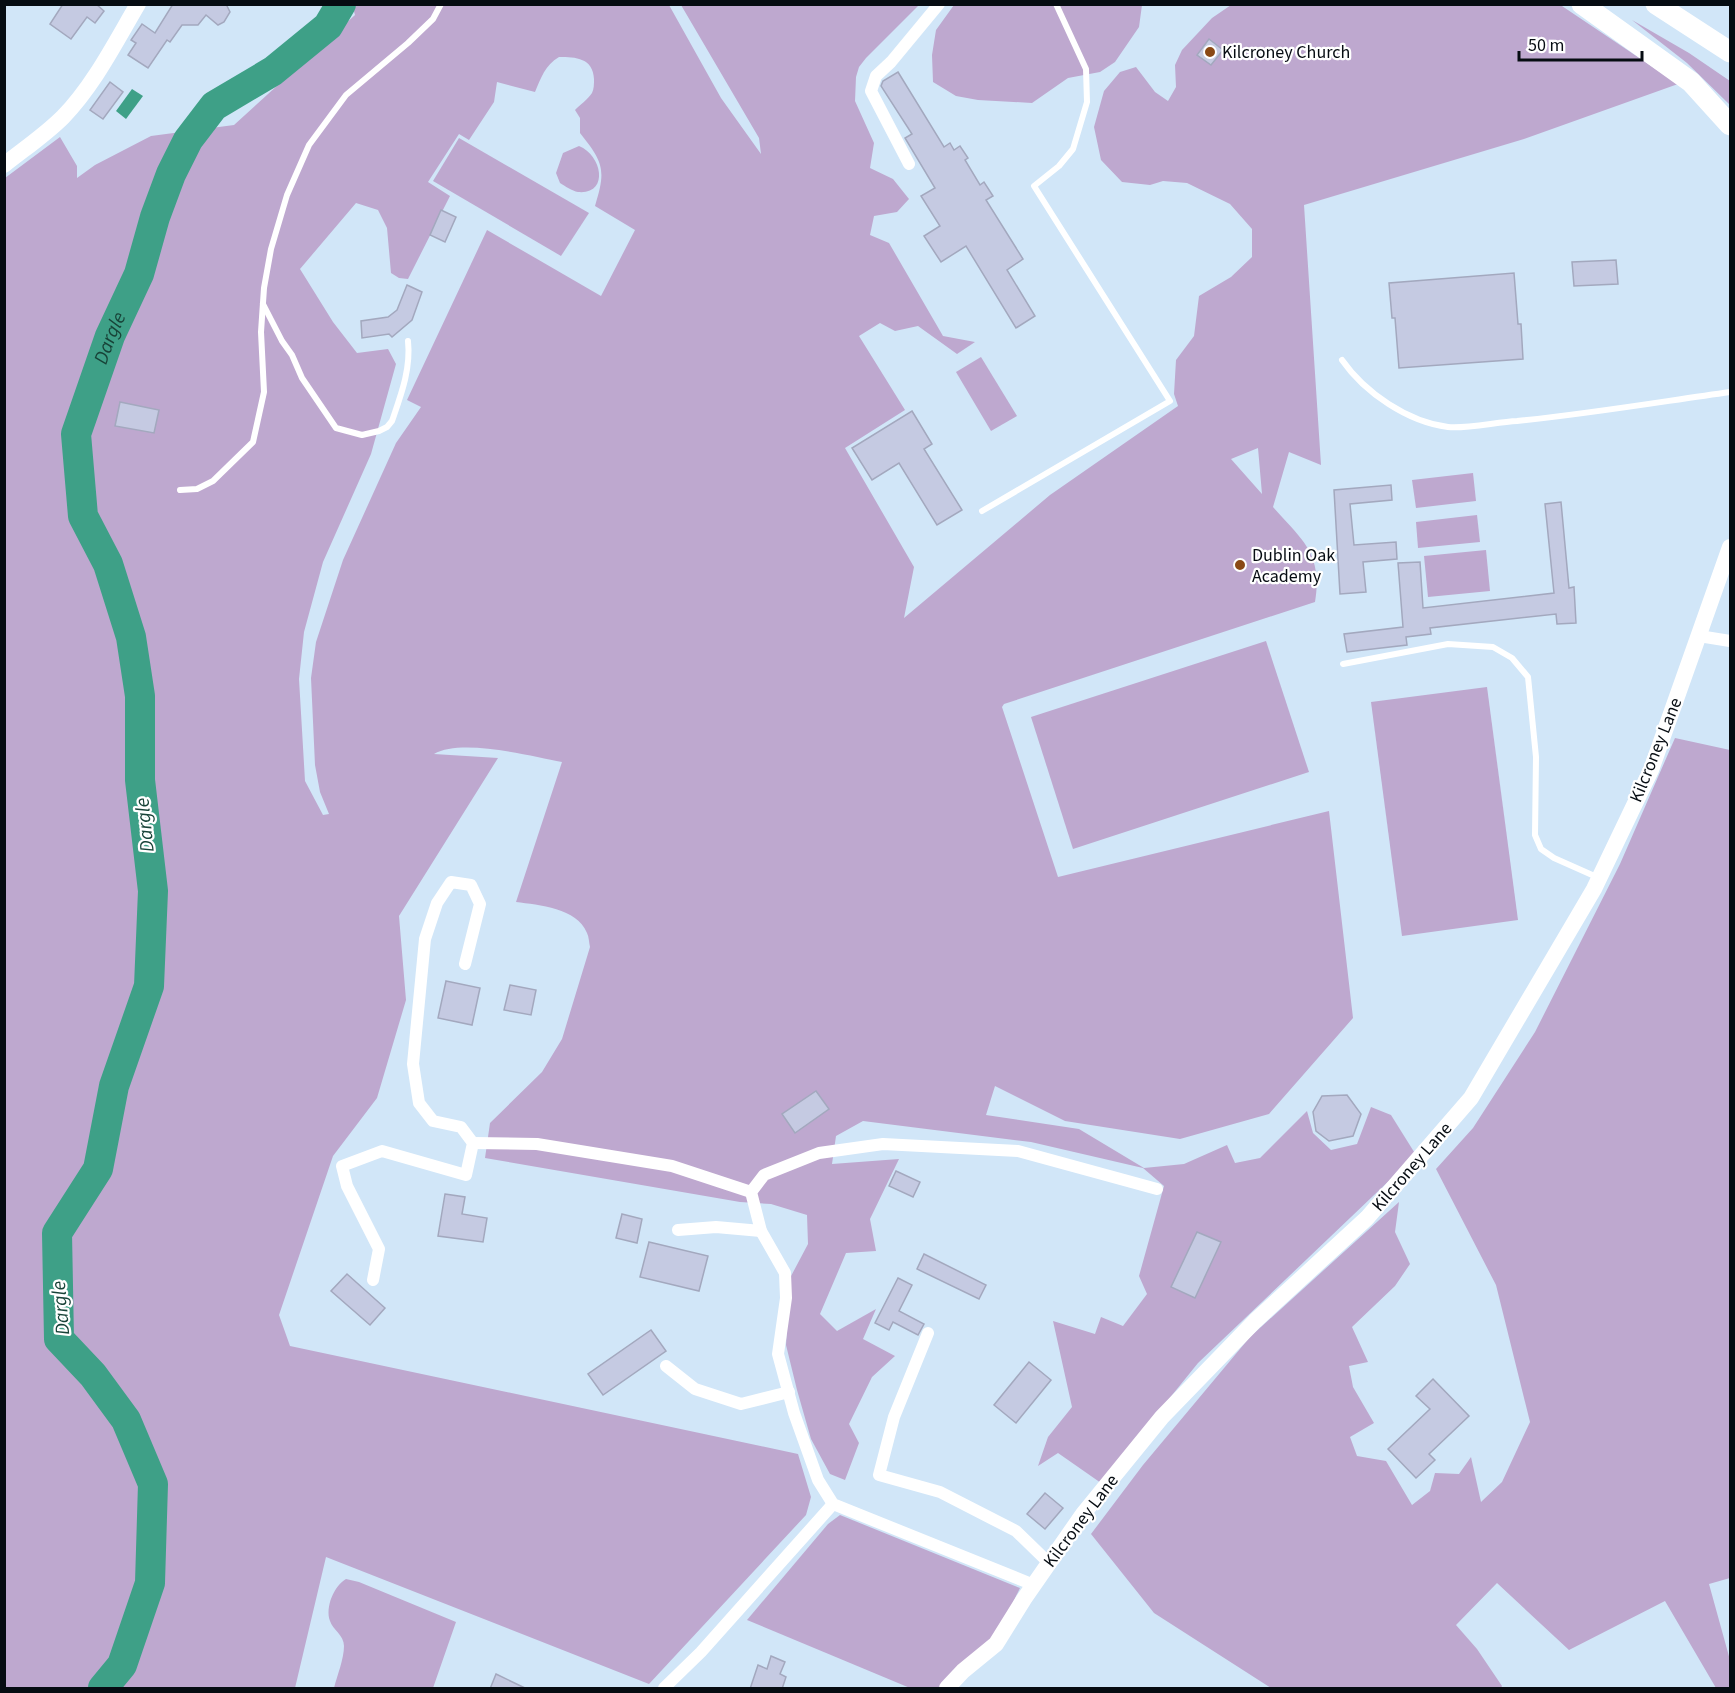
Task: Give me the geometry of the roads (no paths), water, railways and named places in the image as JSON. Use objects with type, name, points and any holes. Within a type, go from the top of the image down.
[{"type":"highway","points":[[1582,4],[1692,82],[1731,125]]},
{"type":"highway","points":[[1656,4],[1731,52]]},
{"type":"street","points":[[4,165],[63,117],[83,94],[106,60],[138,4]]},
{"type":"street","points":[[909,164],[871,91],[876,76],[891,62],[939,4]]},
{"type":"street","name":"Kilcroney Lane","points":[[947,1689],[963,1671],[996,1644],[1083,1514],[1161,1417],[1255,1321],[1367,1218],[1472,1098],[1599,878],[1652,771],[1731,547]]},
{"type":"street","points":[[1699,636],[1731,640]]},
{"type":"street","points":[[373,1280],[379,1250],[347,1186],[342,1166],[382,1151],[466,1175],[472,1143],[461,1127],[433,1121],[419,1103],[413,1064],[424,939],[437,903],[451,882],[471,885],[480,904],[465,964]]},
{"type":"street","points":[[472,1143],[537,1144],[672,1166],[751,1192]]},
{"type":"street","points":[[751,1192],[764,1175],[819,1153],[883,1144],[1018,1151],[1157,1189]]},
{"type":"street","points":[[751,1192],[761,1231],[785,1273],[786,1298],[778,1354],[818,1480],[833,1504],[1034,1585]]},
{"type":"street","points":[[678,1230],[716,1227],[761,1231]]},
{"type":"street","points":[[928,1333],[894,1417],[879,1475],[940,1492],[1016,1532],[1049,1563]]},
{"type":"street","points":[[666,1366],[695,1389],[741,1404],[789,1392]]},
{"type":"street","points":[[664,1689],[701,1652],[833,1504]]},
{"type":"lane","points":[[180,490],[197,489],[213,481],[253,442],[264,392],[261,332],[271,249],[287,195],[309,145],[346,95],[408,43],[433,19],[441,4]]},
{"type":"lane","points":[[981,511],[1170,401],[1034,186],[1059,166],[1073,148],[1087,102],[1086,69],[1056,4]]},
{"type":"lane","points":[[263,304],[292,355],[302,378],[327,416],[336,428],[348,432],[362,435],[387,427],[392,421],[407,371],[410,356],[408,341]]},
{"type":"lane","points":[[1342,360],[1349,371],[1381,399],[1415,418],[1449,427],[1562,416],[1731,392]]},
{"type":"lane","points":[[1343,664],[1448,644],[1493,647],[1512,658],[1528,677],[1536,757],[1535,835],[1541,849],[1554,858],[1599,878]]},
{"type":"waterway","name":"Dargle","points":[[103,1688],[122,1665],[150,1583],[153,1484],[126,1420],[93,1375],[59,1339],[57,1233],[98,1169],[114,1086],[149,986],[153,891],[140,780],[140,696],[131,637],[108,564],[83,516],[76,434],[110,336],[139,274],[155,217],[171,174],[188,140],[214,106],[273,71],[328,26],[341,4]]},
{"type":"place","name":"Kilcroney Church","points":[[1210,52]]},
{"type":"place","name":"Dublin Oak Academy","points":[[1240,565]]}]
